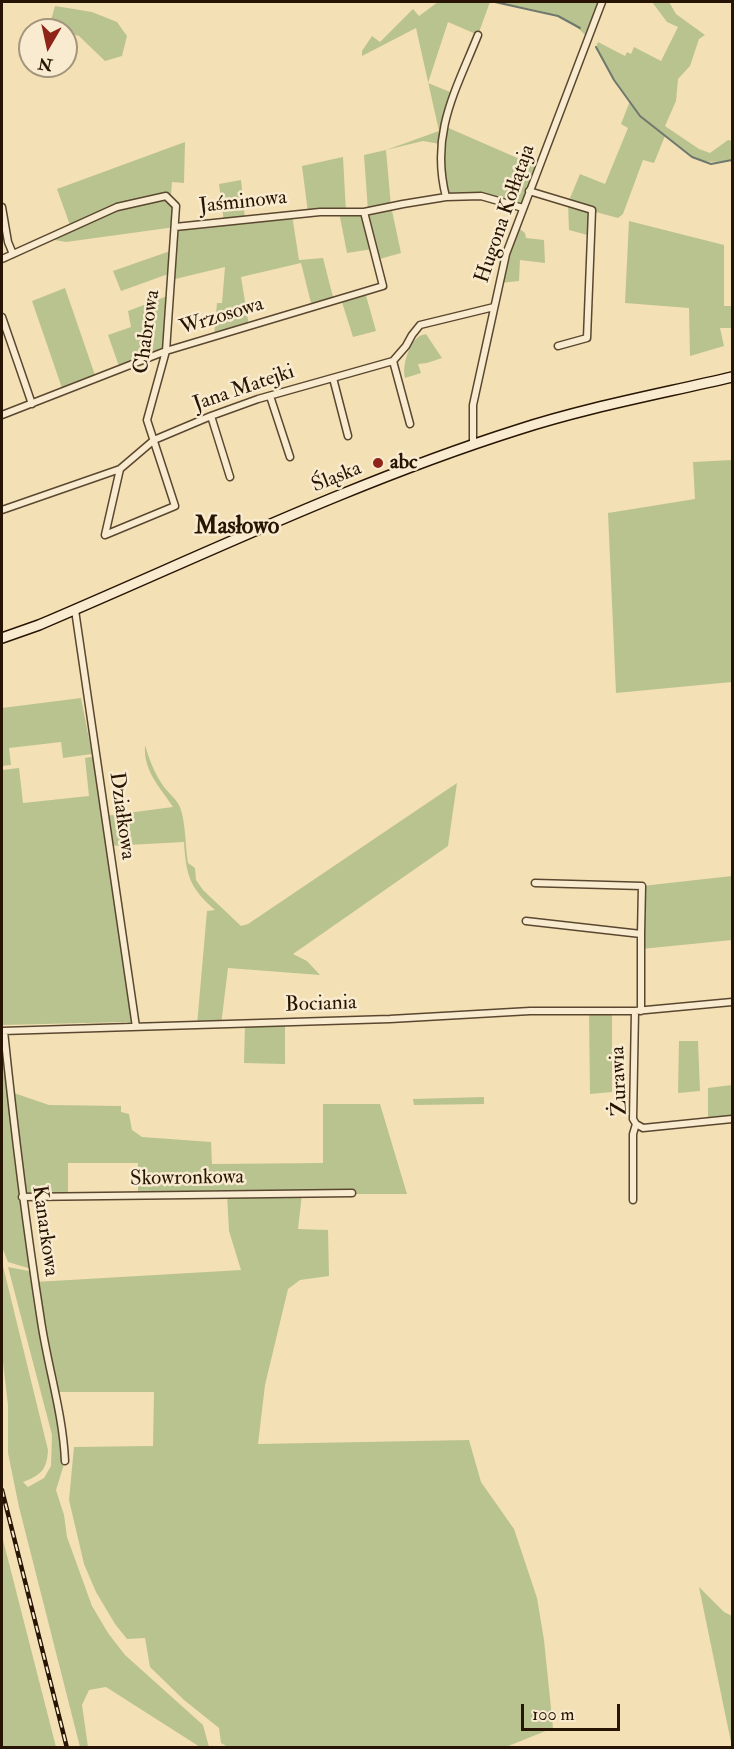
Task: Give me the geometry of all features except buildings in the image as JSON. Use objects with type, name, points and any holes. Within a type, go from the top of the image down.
[{"type":"street","name":"Hugona Kołłątaja","points":[[473,445],[473,405],[506,254],[602,2]]},
{"type":"street","points":[[446,197],[440,160],[441,138],[448,111],[478,35]]},
{"type":"street","points":[[530,190],[592,210],[587,338],[558,346]]},
{"type":"street","name":"Jaśminowa","points":[[2,259],[117,207],[166,196],[176,206],[176,227],[320,212],[364,212],[446,197],[482,196],[523,208]]},
{"type":"street","points":[[2,207],[8,242],[13,254]]},
{"type":"street","name":"Wrzosowa","points":[[2,415],[166,351],[383,286],[364,212]]},
{"type":"street","name":"Chabrowa","points":[[120,469],[105,535],[176,506],[147,420],[166,351],[176,227]]},
{"type":"street","points":[[410,424],[393,362],[412,335],[420,325],[494,307]]},
{"type":"street","points":[[2,317],[32,404]]},
{"type":"street","name":"Jana Matejki","points":[[2,510],[120,469],[154,440],[211,416],[270,396],[393,362]]},
{"type":"street","name":"Śląska","points":[[2,639],[309,509],[473,445],[602,406],[732,377]]},
{"type":"street","points":[[333,378],[348,436]]},
{"type":"street","points":[[270,396],[290,457]]},
{"type":"street","points":[[211,416],[230,477]]},
{"type":"street","name":"Działkowa","points":[[75,610],[136,1027]]},
{"type":"street","points":[[534,883],[642,886],[638,1011]]},
{"type":"street","points":[[526,921],[641,934]]},
{"type":"street","name":"Bociania","points":[[3,1031],[390,1019],[530,1011],[638,1011],[732,1002]]},
{"type":"street","name":"Żurawia","points":[[638,1011],[633,1119],[636,1124],[643,1128],[732,1119]]},
{"type":"street","name":"Kanarkowa","points":[[3,1031],[22,1197],[44,1341],[64,1434],[65,1461]]},
{"type":"street","points":[[633,1200],[633,1134],[636,1124]]},
{"type":"street","name":"Skowronkowa","points":[[22,1197],[352,1193]]},
{"type":"green space","points":[[438,2],[490,2],[478,35],[448,22],[428,82],[416,28],[362,56],[362,51],[372,36],[380,42],[413,9],[419,16]]},
{"type":"green space","points":[[495,2],[602,2],[587,37],[578,28],[557,16]]},
{"type":"green space","points":[[652,2],[669,2],[676,14],[705,35],[699,39],[690,66],[678,79],[676,101],[665,126],[699,149],[710,153],[728,140],[732,141],[732,160],[702,161],[665,136],[654,163],[643,160],[623,214],[618,218],[592,211],[591,236],[569,230],[568,203],[580,174],[605,184],[628,128],[621,124],[630,101],[614,80],[596,47],[598,42],[625,56],[627,52],[631,54],[634,47],[661,61],[678,27],[667,22]]},
{"type":"green space","points":[[55,6],[92,12],[117,22],[127,36],[122,56],[105,61],[78,36],[78,18],[52,18]]},
{"type":"green space","points":[[428,83],[455,94],[444,126],[538,167],[523,208],[481,196],[446,197],[440,144],[423,141],[386,150],[439,131]]},
{"type":"green space","points":[[185,142],[184,183],[172,182],[171,195],[167,196],[176,206],[176,227],[224,222],[219,184],[241,180],[245,219],[292,215],[299,260],[323,258],[334,301],[312,307],[301,263],[241,277],[249,326],[214,337],[217,303],[222,303],[225,267],[171,280],[171,273],[121,291],[113,271],[173,250],[175,227],[66,242],[55,240],[55,235],[71,228],[57,189]]},
{"type":"green space","points":[[386,150],[391,206],[401,253],[376,260],[373,249],[347,253],[339,212],[308,213],[302,166],[343,157],[346,212],[368,211],[364,155]]},
{"type":"green space","points":[[629,221],[724,245],[724,306],[732,306],[732,328],[720,328],[724,346],[690,356],[689,308],[625,303]]},
{"type":"green space","points":[[516,226],[525,233],[526,238],[544,240],[545,263],[520,260],[519,281],[499,283]]},
{"type":"green space","points":[[65,288],[96,378],[63,391],[32,301]]},
{"type":"green space","points":[[365,292],[376,331],[353,337],[341,299]]},
{"type":"green space","points":[[170,295],[166,351],[120,369],[108,335],[131,327],[128,311]]},
{"type":"green space","points":[[426,334],[442,358],[418,364],[421,373],[405,378],[408,351],[418,337]]},
{"type":"green space","points":[[732,460],[732,682],[616,693],[608,513],[695,499],[693,462]]},
{"type":"green space","points":[[81,698],[92,754],[63,758],[61,742],[9,748],[11,765],[2,766],[2,708]]},
{"type":"green space","points":[[145,745],[159,779],[180,807],[188,863],[195,868],[196,880],[203,890],[241,926],[248,924],[457,783],[448,846],[293,954],[307,961],[320,975],[228,968],[221,1025],[197,1025],[207,911],[215,910],[200,895],[191,880],[186,864],[184,842],[109,846],[136,1027],[129,1027],[127,1022],[2,1025],[2,770],[19,768],[23,803],[89,796],[85,758],[96,756],[105,816],[173,807],[150,771]]},
{"type":"green space","points":[[732,876],[732,940],[641,949],[642,886]]},
{"type":"green space","points":[[589,1011],[612,1011],[612,1092],[590,1094]]},
{"type":"green space","points":[[285,1023],[285,1064],[244,1063],[245,1024]]},
{"type":"green space","points":[[2,1031],[8,1091],[49,1105],[121,1106],[121,1112],[129,1114],[132,1130],[142,1137],[211,1142],[212,1164],[323,1163],[323,1104],[380,1104],[407,1194],[302,1194],[298,1229],[328,1230],[329,1276],[300,1280],[288,1289],[265,1385],[258,1444],[469,1440],[481,1482],[514,1529],[537,1598],[544,1640],[553,1728],[506,1747],[228,1747],[221,1743],[219,1728],[184,1700],[150,1667],[145,1638],[127,1639],[115,1624],[96,1592],[84,1564],[69,1500],[74,1447],[153,1446],[154,1392],[55,1392],[65,1461],[56,1490],[64,1515],[67,1537],[92,1606],[108,1633],[125,1655],[203,1725],[209,1747],[200,1747],[106,1687],[89,1690],[82,1705],[88,1747],[80,1747],[19,1507],[8,1453],[8,1405],[2,1354],[2,1262],[48,1450],[42,1471],[23,1482],[28,1487],[44,1478],[51,1466],[52,1435],[8,1267],[34,1272],[35,1282],[241,1270],[229,1231],[227,1195],[138,1196],[138,1163],[68,1163],[68,1196],[22,1197],[33,1265],[28,1268],[8,1262],[2,1247]]},
{"type":"green space","points":[[679,1041],[698,1041],[700,1091],[678,1093]]},
{"type":"green space","points":[[732,1085],[732,1119],[708,1121],[708,1088]]},
{"type":"green space","points":[[484,1097],[484,1104],[414,1105],[413,1099]]},
{"type":"green space","points":[[2,1536],[56,1747],[2,1747]]},
{"type":"green space","points":[[699,1587],[724,1612],[732,1616],[732,1747]]},
{"type":"waterway","points":[[495,2],[558,16],[580,28]]},
{"type":"waterway","points":[[596,47],[614,80],[640,116],[692,157],[711,164],[732,160]]},
{"type":"railway","points":[[2,1490],[67,1748]]},
{"type":"place","name":"abc","points":[[378,463]]},
{"type":"district","name":"Masłowo","points":[[237,528]]}]
